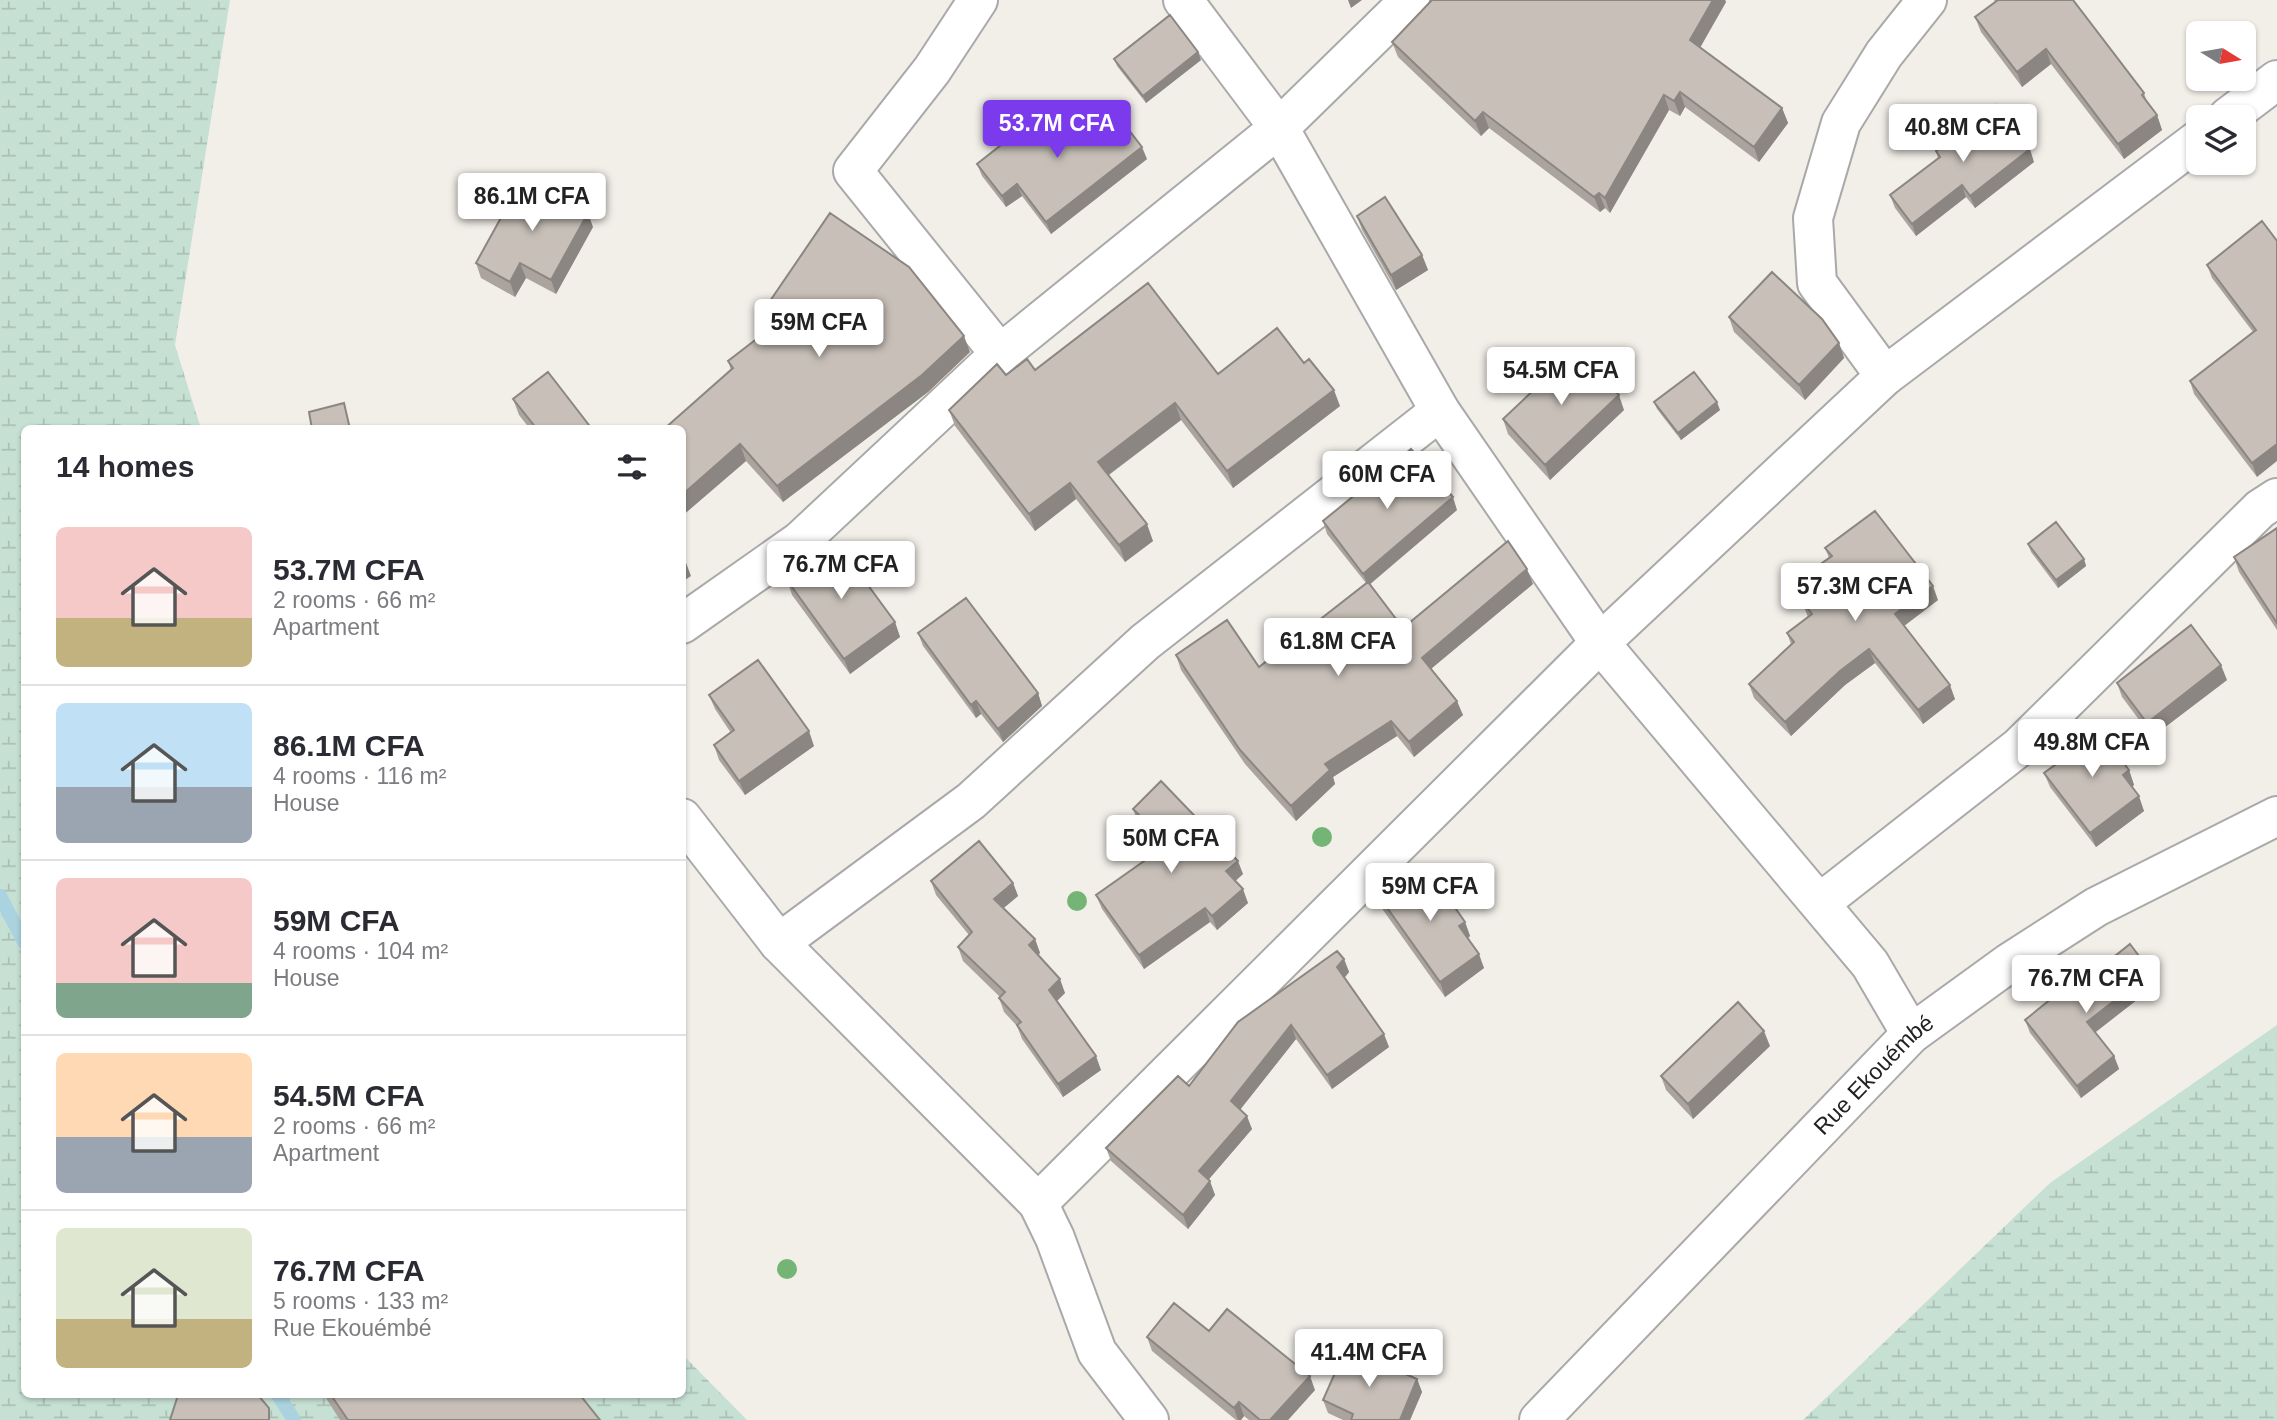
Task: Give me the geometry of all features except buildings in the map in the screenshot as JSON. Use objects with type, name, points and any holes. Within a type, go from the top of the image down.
[{"type":"street","points":[[978,0],[932,70],[853,171],[1000,354]]},
{"type":"street","points":[[1183,0],[1279,128],[1440,411],[1600,643],[1870,964],[1911,1034]]},
{"type":"street","points":[[686,621],[800,541],[1000,354],[1279,128],[1410,0]]},
{"type":"street","points":[[1885,376],[1817,283],[1813,218],[1842,123],[1884,54],[1927,0]]},
{"type":"street","points":[[2244,105],[2277,80]]},
{"type":"street","points":[[1038,1203],[1600,643],[1885,376],[2186,149]]},
{"type":"street","points":[[779,943],[971,801],[1145,642],[1440,411]]},
{"type":"street","points":[[1820,903],[2019,747],[2260,509],[2277,498]]},
{"type":"street","name":"Rue Ekouémbé","points":[[1539,1420],[1911,1034],[2009,963],[2096,907],[2277,816]]},
{"type":"street","points":[[686,823],[779,943],[1038,1203],[1055,1238],[1097,1352],[1149,1420]]},
{"type":"green space","points":[[0,0],[230,0],[175,345],[200,425],[21,425],[21,1398],[686,1398],[686,1358],[747,1420],[0,1420]]},
{"type":"green space","points":[[2277,1025],[2277,1420],[1803,1420],[2050,1183]]},
{"type":"waterway","points":[[0,896],[21,936]]},
{"type":"waterway","points":[[280,1398],[294,1420]]}]
